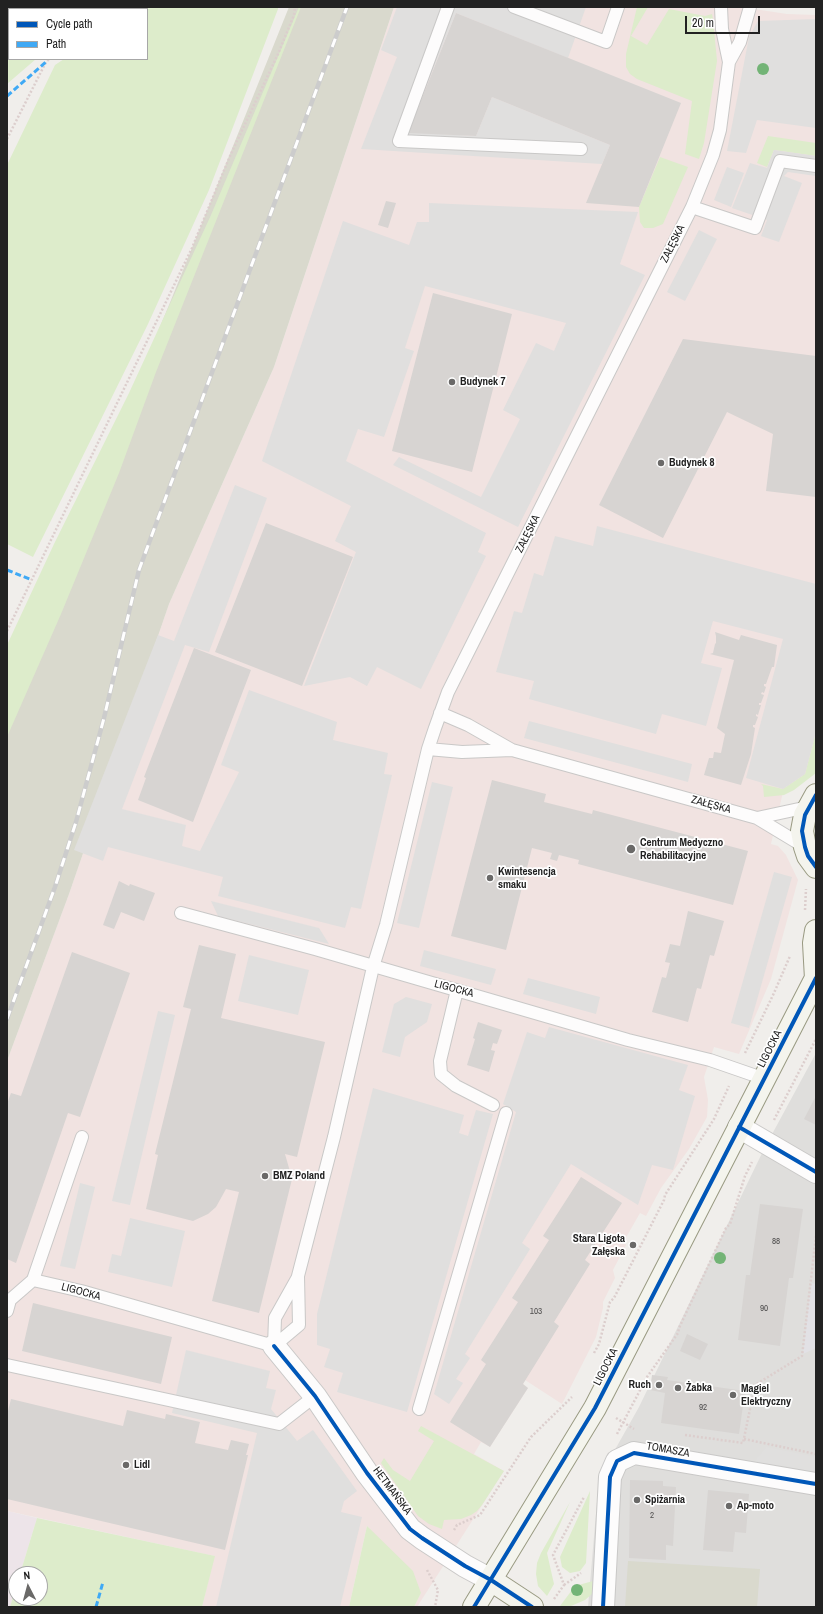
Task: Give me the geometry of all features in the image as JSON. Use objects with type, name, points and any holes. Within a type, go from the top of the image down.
[{"type":"street","points":[[811,876],[808,856],[805,848],[803,823],[812,801]]},
{"type":"street","name":"LIGOCKA","points":[[474,1607],[595,1408],[816,979],[814,943],[810,923]]},
{"type":"street","points":[[739,1127],[816,1172]]},
{"type":"street","name":"HETMAŃSKA","points":[[274,1346],[315,1396],[367,1473],[410,1529],[465,1566],[491,1580],[532,1607]]},
{"type":"street","name":"TOMASZA","points":[[599,1604],[610,1477],[617,1461],[634,1454],[816,1484]]},
{"type":"lane","points":[[448,7],[399,141],[581,149]]},
{"type":"lane","points":[[514,7],[606,42],[618,7]]},
{"type":"lane","points":[[721,7],[722,29],[729,62]]},
{"type":"lane","name":"ZAŁĘSKA","points":[[750,7],[740,42],[729,62],[720,130],[713,155],[692,206],[448,692],[428,748],[462,752],[512,750],[757,818]]},
{"type":"lane","points":[[692,206],[755,228],[780,161],[816,166]]},
{"type":"lane","points":[[440,713],[468,725],[512,750]]},
{"type":"lane","points":[[274,1346],[275,1318],[298,1276],[334,1137],[428,748]]},
{"type":"lane","points":[[757,818],[812,801]]},
{"type":"lane","points":[[757,818],[805,848]]},
{"type":"lane","name":"LIGOCKA","points":[[181,914],[315,949],[628,1040],[705,1059],[765,1079]]},
{"type":"lane","points":[[457,990],[440,1061],[442,1074],[456,1086],[493,1105]]},
{"type":"lane","points":[[419,1408],[506,1113]]},
{"type":"lane","points":[[7,1311],[10,1300],[33,1280],[82,1137]]},
{"type":"lane","points":[[274,1346],[298,1325],[298,1276]]},
{"type":"lane","name":"LIGOCKA","points":[[33,1280],[81,1291],[274,1346]]},
{"type":"lane","points":[[7,1365],[279,1424],[315,1396]]},
{"type":"path","points":[[7,631],[192,248],[230,156],[278,54],[294,15],[295,7]]},
{"type":"path","points":[[7,140],[48,60]]},
{"type":"path","points":[[810,923],[811,876]]},
{"type":"path","points":[[592,1357],[599,1344],[610,1302],[614,1298],[665,1196],[714,1119],[774,993],[792,949]]},
{"type":"path","points":[[773,1124],[816,1039]]},
{"type":"path","points":[[616,1435],[647,1377],[678,1333],[726,1228],[730,1224],[745,1176],[755,1156]]},
{"type":"path","points":[[682,1435],[743,1443],[755,1384],[803,1354],[816,1236]]},
{"type":"path","points":[[452,1532],[457,1525],[480,1515],[531,1437],[574,1398],[575,1390]]},
{"type":"path","points":[[614,1417],[640,1432]]},
{"type":"path","points":[[744,1439],[816,1454]]},
{"type":"path","points":[[553,1601],[564,1585],[553,1555],[586,1493]]},
{"type":"path","points":[[431,1564],[426,1570],[438,1590],[435,1607]]},
{"type":"shaded area","points":[[289,7],[394,7],[274,367],[169,604],[69,894],[7,1061],[7,695],[169,305]]},
{"type":"shaded area","points":[[394,7],[741,7],[787,14],[816,15],[816,769],[783,792],[771,844],[778,846],[786,855],[798,880],[771,979],[739,1054],[714,1047],[704,1077],[708,1100],[707,1117],[689,1149],[661,1188],[646,1216],[640,1213],[624,1241],[626,1245],[613,1270],[615,1278],[603,1302],[596,1337],[562,1404],[525,1380],[523,1384],[528,1388],[490,1447],[481,1442],[474,1454],[504,1471],[417,1607],[414,1607],[421,1593],[367,1526],[349,1607],[202,1607],[214,1556],[7,1511],[7,1061],[69,894],[169,604],[274,367]]},
{"type":"shaded area","points":[[397,7],[586,7],[568,58],[456,13],[408,132],[476,136],[492,97],[610,145],[602,164],[361,149],[397,57],[381,50]]},
{"type":"shaded area","points":[[816,19],[816,128],[757,120],[746,153],[727,151],[749,37],[758,21]]},
{"type":"shaded area","points":[[774,150],[816,156],[816,176],[788,172],[784,176],[802,183],[779,242],[761,236],[767,220],[732,208],[750,163],[767,168]]},
{"type":"shaded area","points":[[727,167],[744,173],[731,207],[714,200]]},
{"type":"shaded area","points":[[429,203],[638,212],[620,264],[645,275],[518,527],[393,465],[399,457],[481,497],[520,419],[503,410],[536,343],[554,351],[566,323],[425,286],[405,348],[414,351],[384,437],[358,429],[346,461],[486,533],[478,552],[486,556],[421,689],[377,667],[367,686],[350,677],[304,686],[356,552],[335,541],[351,506],[262,461],[343,221],[409,245],[417,222],[429,222]]},
{"type":"shaded area","points":[[699,230],[717,239],[685,301],[667,292]]},
{"type":"shaded area","points":[[235,485],[267,498],[209,652],[185,645],[122,809],[186,825],[182,846],[200,851],[239,772],[221,765],[249,690],[337,722],[333,740],[388,753],[384,774],[392,775],[361,909],[351,907],[345,928],[218,896],[223,877],[108,847],[103,861],[74,850],[158,635],[174,641]]},
{"type":"shaded area","points":[[597,526],[816,584],[816,732],[805,774],[783,789],[746,778],[783,639],[713,621],[701,663],[722,668],[706,726],[662,714],[656,734],[529,699],[534,681],[496,672],[514,611],[522,613],[534,573],[543,576],[555,536],[593,546]]},
{"type":"shaded area","points":[[529,721],[692,764],[688,782],[524,738]]},
{"type":"shaded area","points":[[432,782],[453,787],[419,928],[397,923]]},
{"type":"shaded area","points":[[774,872],[792,877],[749,1028],[731,1023]]},
{"type":"shaded area","points":[[211,901],[319,928],[329,944],[218,916]]},
{"type":"shaded area","points":[[424,950],[496,969],[491,985],[420,966]]},
{"type":"shaded area","points":[[249,955],[309,970],[298,1015],[238,1001]]},
{"type":"shaded area","points":[[528,978],[600,997],[596,1014],[523,994]]},
{"type":"shaded area","points":[[406,997],[432,1004],[427,1022],[405,1037],[400,1057],[382,1052],[394,1004]]},
{"type":"shaded area","points":[[158,1011],[175,1015],[130,1205],[112,1201]]},
{"type":"shaded area","points":[[549,1027],[688,1065],[679,1090],[695,1096],[673,1170],[652,1165],[638,1205],[571,1164],[522,1243],[530,1249],[465,1354],[470,1358],[456,1379],[463,1383],[449,1404],[434,1394],[516,1112],[503,1104],[527,1032],[545,1038]]},
{"type":"shaded area","points":[[816,1053],[816,1607],[588,1607],[599,1478],[639,1407],[764,1149]]},
{"type":"shaded area","points":[[373,1088],[464,1115],[459,1133],[468,1136],[476,1110],[493,1114],[407,1412],[337,1392],[343,1373],[324,1367],[330,1349],[317,1345],[317,1314]]},
{"type":"shaded area","points":[[80,1183],[95,1187],[75,1269],[60,1266]]},
{"type":"shaded area","points":[[130,1218],[185,1231],[172,1287],[108,1272],[112,1254],[121,1256]]},
{"type":"shaded area","points":[[811,1283],[816,1284],[816,1348],[803,1354]]},
{"type":"shaded area","points":[[186,1350],[270,1371],[266,1388],[276,1390],[271,1409],[297,1441],[313,1430],[357,1491],[344,1501],[341,1512],[362,1517],[340,1607],[216,1607],[257,1433],[172,1413]]},
{"type":"shaded area","points":[[766,1447],[816,1457],[816,1475],[753,1463]]},
{"type":"shaded area","points":[[7,1511],[37,1518],[22,1566],[8,1566],[8,1606],[10,1606],[7,1607]]},
{"type":"shaded area","points":[[628,1561],[760,1569],[757,1607],[625,1607]]},
{"type":"green space","points":[[7,7],[100,7],[8,8],[8,60],[35,60],[7,84]]},
{"type":"green space","points":[[278,7],[278,9],[209,190],[148,324],[33,557],[7,544],[7,165],[55,65],[62,60],[148,60],[148,8],[134,8]]},
{"type":"green space","points":[[299,7],[301,7],[156,372],[119,473],[61,614],[7,737],[7,645],[54,544],[129,393],[211,215]]},
{"type":"green space","points":[[637,7],[648,7],[631,36],[647,45],[669,9],[705,16],[712,14],[717,61],[704,143],[699,159],[685,154],[692,101],[637,79],[630,74],[626,67],[626,54]]},
{"type":"green space","points":[[768,136],[816,143],[816,156],[774,150],[767,167],[757,163]]},
{"type":"green space","points":[[660,157],[688,167],[663,224],[653,228],[644,228],[640,222],[639,207]]},
{"type":"green space","points":[[816,732],[816,773],[794,790],[784,795],[764,797],[763,786],[761,784],[783,789],[805,774]]},
{"type":"green space","points":[[421,1426],[504,1471],[477,1511],[461,1519],[444,1520],[442,1529],[429,1524],[418,1516],[381,1463],[384,1458],[393,1470],[410,1481],[434,1441],[418,1431]]},
{"type":"green space","points":[[590,1491],[586,1563],[580,1571],[570,1573],[562,1567],[560,1557]]},
{"type":"green space","points":[[570,1502],[547,1553],[554,1584],[547,1596],[538,1586],[536,1574],[537,1563],[541,1553]]},
{"type":"green space","points":[[37,1518],[215,1556],[202,1607],[10,1607],[48,1606],[48,1566],[22,1566]]},
{"type":"green space","points":[[367,1526],[413,1571],[421,1593],[414,1607],[349,1607]]},
{"type":"green space","points":[[593,1581],[592,1594],[585,1600],[571,1606],[560,1606],[575,1586]]},
{"type":"building","points":[[456,13],[681,103],[639,207],[586,203],[610,145],[492,97],[476,136],[408,133]]},
{"type":"building","points":[[386,201],[396,203],[388,228],[378,225]]},
{"type":"building","name":"Budynek 7","points":[[433,293],[512,314],[472,472],[392,451]]},
{"type":"building","name":"Budynek 8","points":[[683,339],[816,356],[816,497],[766,491],[773,434],[727,412],[663,538],[599,505]]},
{"type":"building","points":[[266,523],[353,557],[302,686],[215,652]]},
{"type":"building","points":[[715,632],[739,640],[741,635],[777,645],[774,667],[772,667],[766,684],[764,684],[766,687],[764,693],[762,692],[761,694],[764,695],[761,703],[759,703],[759,705],[761,705],[758,715],[756,714],[758,717],[755,725],[753,725],[755,728],[751,754],[741,785],[704,775],[709,758],[713,758],[714,752],[721,753],[725,734],[717,728],[734,660],[710,654],[713,653],[716,643]]},
{"type":"building","points":[[194,648],[251,670],[193,822],[138,800],[146,778],[144,777]]},
{"type":"building","points":[[492,780],[546,794],[544,802],[592,814],[593,810],[748,851],[733,905],[578,864],[579,860],[559,855],[557,861],[550,859],[552,853],[532,848],[506,950],[451,936]]},
{"type":"building","points":[[119,881],[129,886],[130,884],[155,893],[144,921],[121,912],[114,929],[103,925]]},
{"type":"building","points":[[688,911],[724,921],[714,956],[710,955],[701,989],[697,988],[688,1022],[652,1012],[662,977],[666,978],[670,963],[665,962],[670,944],[680,946]]},
{"type":"building","points":[[199,945],[236,954],[221,1018],[325,1042],[297,1157],[285,1154],[291,1175],[293,1175],[259,1313],[212,1301],[239,1192],[226,1189],[216,1207],[208,1214],[193,1221],[146,1209],[158,1155],[155,1154],[191,1009],[183,1007]]},
{"type":"building","points":[[72,952],[130,973],[80,1117],[68,1113],[16,1263],[7,1259],[7,1104],[11,1093],[21,1096]]},
{"type":"building","points":[[478,1022],[502,1030],[497,1044],[493,1043],[491,1050],[495,1051],[489,1072],[467,1065],[475,1039],[473,1038]]},
{"type":"building","points":[[816,1096],[816,1125],[804,1119]]},
{"type":"building","points":[[581,1177],[622,1203],[585,1260],[590,1264],[554,1322],[559,1326],[523,1384],[528,1388],[490,1447],[450,1422],[486,1364],[481,1360],[518,1302],[512,1298],[549,1240],[543,1236]]},
{"type":"building","points":[[760,1204],[803,1209],[793,1278],[789,1278],[780,1346],[738,1340],[746,1275],[750,1275]]},
{"type":"building","points":[[33,1303],[172,1337],[161,1384],[22,1351]]},
{"type":"building","points":[[687,1334],[708,1344],[700,1360],[680,1351]]},
{"type":"building","points":[[652,1375],[668,1377],[667,1380],[745,1391],[739,1434],[661,1423],[665,1393],[650,1390]]},
{"type":"building","name":"Lidl","points":[[11,1399],[123,1426],[127,1410],[165,1419],[166,1414],[200,1422],[195,1443],[228,1450],[231,1440],[249,1444],[246,1455],[248,1455],[225,1550],[7,1499],[7,1415]]},
{"type":"building","points":[[630,1480],[663,1481],[663,1486],[676,1487],[673,1546],[666,1545],[666,1560],[629,1558]]},
{"type":"building","points":[[708,1490],[749,1494],[746,1533],[735,1532],[733,1552],[703,1550]]},
{"type":"railway","points":[[7,1019],[55,887],[76,822],[104,718],[139,570],[347,7]]},
{"type":"marked path","points":[[7,96],[46,62]]},
{"type":"marked path","points":[[7,570],[32,580]]},
{"type":"marked path","points":[[96,1607],[103,1582]]},
{"type":"cycle path","points":[[816,795],[805,815],[802,831],[808,856],[816,867]]},
{"type":"cycle path","points":[[474,1607],[595,1408],[816,978]]},
{"type":"cycle path","points":[[739,1127],[816,1172]]},
{"type":"cycle path","points":[[274,1346],[315,1396],[367,1473],[410,1529],[465,1566],[491,1580],[532,1607]]},
{"type":"cycle path","points":[[603,1607],[610,1477],[617,1461],[634,1453],[816,1484]]},
{"type":"place","name":"Budynek 7","points":[[452,382]]},
{"type":"place","name":"Budynek 8","points":[[661,463]]},
{"type":"place","name":"Centrum Medyczno Rehabilitacyjne","points":[[631,849]]},
{"type":"place","name":"Kwintesencja smaku","points":[[490,878]]},
{"type":"place","name":"BMZ Poland","points":[[265,1176]]},
{"type":"place","name":"Stara Ligota Załęska","points":[[633,1245]]},
{"type":"place","name":"Ruch","points":[[659,1385]]},
{"type":"place","name":"Żabka","points":[[678,1388]]},
{"type":"place","name":"Magiel Elektryczny","points":[[733,1395]]},
{"type":"place","name":"Lidl","points":[[126,1465]]},
{"type":"place","name":"Spiżarnia","points":[[637,1500]]},
{"type":"place","name":"Ap-moto","points":[[729,1506]]}]
